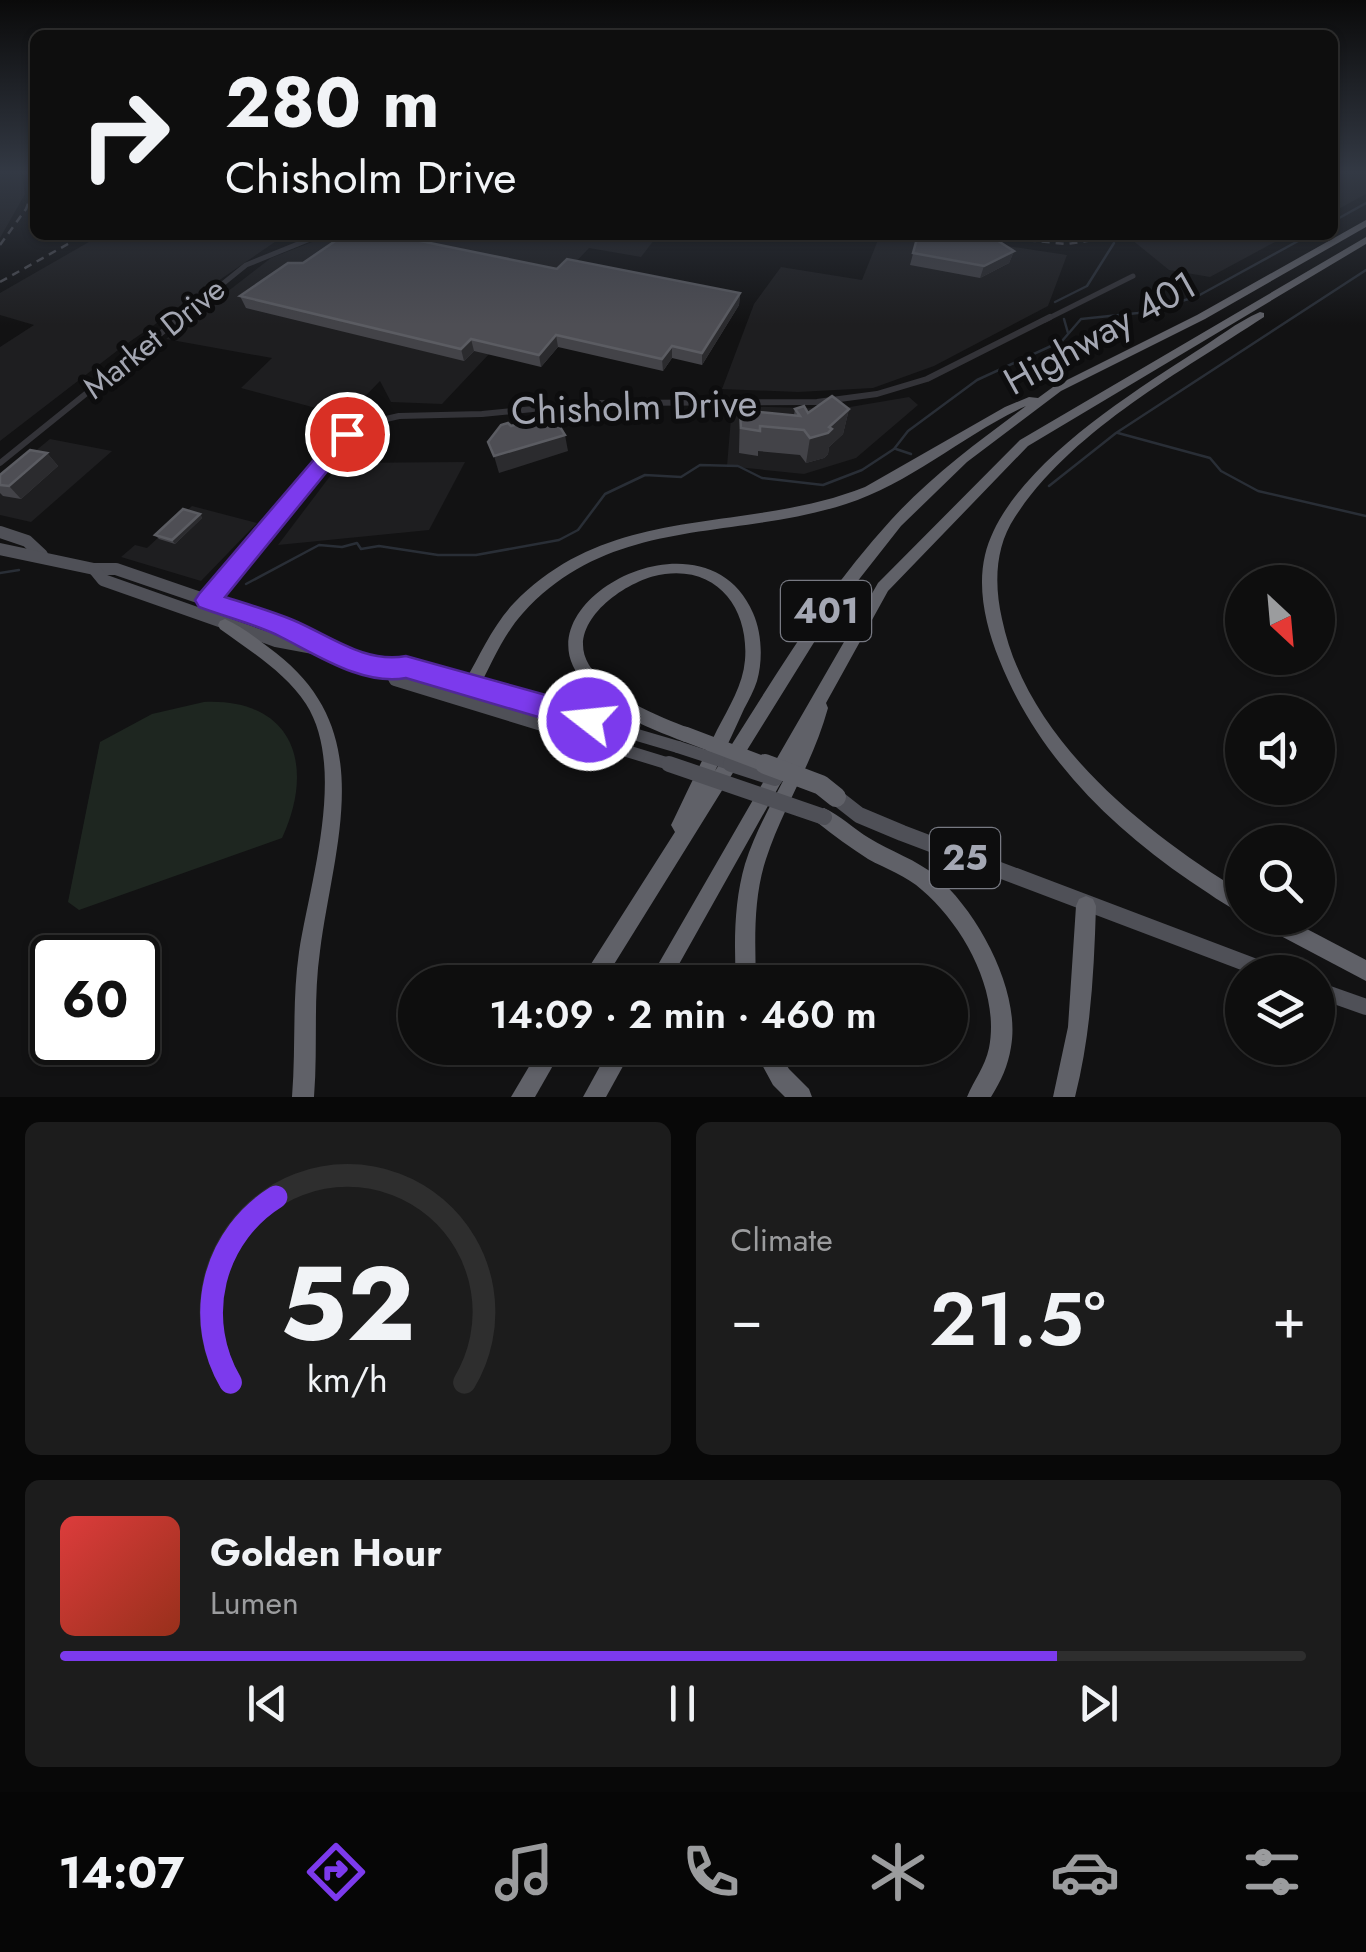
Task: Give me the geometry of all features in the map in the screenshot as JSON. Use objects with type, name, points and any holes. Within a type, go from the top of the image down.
[{"type":"highway","name":"Highway 401","points":[[1338,239],[1366,223]]},
{"type":"highway","name":"Highway 401","points":[[601,965],[853,572],[896,522],[963,458],[1057,389],[1200,317],[1336,240]]},
{"type":"highway","name":"Highway 401","points":[[668,965],[884,587],[997,466],[1024,443],[1071,414],[1366,240]]},
{"type":"highway","points":[[1225,893],[1185,868],[1116,812],[1048,736],[1010,672],[994,628],[989,584],[993,546],[1007,518],[1072,448],[1278,303],[1294,285]]},
{"type":"highway","points":[[471,686],[516,610],[552,574],[580,557],[622,539],[654,531],[796,514],[851,498],[1003,410],[1057,389]]},
{"type":"highway","points":[[651,882],[734,717],[755,656],[754,630],[738,599],[714,580],[673,568],[632,579],[594,605],[576,635],[576,654],[598,690],[682,741],[821,785],[836,797]]},
{"type":"highway","points":[[225,625],[304,688],[320,715],[330,749],[332,784],[306,984],[303,1097]]},
{"type":"highway","points":[[745,965],[748,887],[761,847],[811,746],[823,692]]},
{"type":"highway","points":[[824,817],[928,882],[978,946],[995,989],[1002,1025],[997,1060],[978,1097]]},
{"type":"highway","points":[[1064,1097],[1072,1068],[1084,976],[1086,906]]},
{"type":"highway","points":[[1299,935],[1366,971]]},
{"type":"highway","points":[[522,1097],[542,1065]]},
{"type":"highway","points":[[594,1097],[612,1065]]},
{"type":"highway","points":[[774,1065],[801,1097]]},
{"type":"main road","name":"25","points":[[0,532],[27,542],[42,555]]},
{"type":"main road","name":"25","points":[[0,549],[116,570],[288,628],[324,650]]},
{"type":"main road","name":"25","points":[[94,569],[103,580],[276,642],[324,650],[390,670],[406,667],[682,741]]},
{"type":"main road","name":"25","points":[[390,670],[395,680],[666,763],[824,817],[859,815]]},
{"type":"main road","name":"25","points":[[836,797],[859,815],[1086,906],[1225,956]]},
{"type":"main road","points":[[1335,996],[1366,1007]]},
{"type":"street","name":"Market Drive","points":[[0,463],[246,265],[308,240]]},
{"type":"street","name":"Chisholm Drive","points":[[196,614],[338,440],[369,423],[400,416],[464,415],[594,403],[817,402],[877,394],[926,379],[1132,276]]},
{"type":"shaded area","points":[[0,222],[9,222],[0,238]]},
{"type":"shaded area","points":[[92,240],[278,240],[122,347],[0,441],[0,347],[34,325],[0,315],[0,293]]},
{"type":"shaded area","points":[[317,240],[654,240],[641,257],[589,248],[442,404],[391,402],[380,381],[346,416],[241,388],[272,358],[166,339],[271,258]]},
{"type":"shaded area","points":[[878,240],[967,240],[1067,255],[1048,306],[934,366],[873,388],[798,392],[722,389],[754,304],[781,267],[862,280]]},
{"type":"shaded area","points":[[1132,240],[1279,240],[1210,277],[1169,270]]},
{"type":"shaded area","points":[[909,397],[918,405],[856,458],[804,474],[727,466],[732,406],[838,409]]},
{"type":"shaded area","points":[[50,439],[112,451],[31,522],[0,515],[0,480]]},
{"type":"shaded area","points":[[465,462],[429,530],[278,545],[340,463]]},
{"type":"shaded area","points":[[192,506],[257,523],[201,581],[121,557],[135,545],[147,548]]},
{"type":"shaded area","points":[[204,702],[259,711],[277,724],[289,741],[296,762],[297,785],[282,838],[79,910],[68,902],[100,742],[152,714]]},
{"type":"building","points":[[337,240],[415,240],[557,269],[567,259],[740,293],[702,353],[672,346],[662,359],[556,335],[539,355],[471,339],[461,349],[240,296],[288,263],[303,263]]},
{"type":"building","points":[[917,240],[997,240],[1014,251],[984,266],[913,253]]},
{"type":"building","points":[[832,396],[849,409],[829,427],[832,429],[828,433],[810,438],[804,430],[741,428],[740,410],[800,416],[795,409],[804,406],[808,413]]},
{"type":"building","points":[[542,417],[544,422],[555,419],[565,435],[494,456],[488,442],[501,425]]},
{"type":"building","points":[[30,450],[47,453],[9,486],[0,485],[0,475]]},
{"type":"building","points":[[183,509],[200,514],[172,540],[155,535]]},
{"type":"waterway","points":[[246,584],[319,545],[342,547],[357,543],[361,549],[379,546],[438,555],[476,555],[559,540],[578,530],[605,494],[645,475],[681,477],[700,465],[738,466],[762,478],[823,485],[862,470],[894,449],[908,431],[977,380],[1062,341],[1081,319],[1138,313],[1196,297],[1300,240]]},
{"type":"waterway","points":[[1055,302],[1087,286],[1114,243]]},
{"type":"waterway","points":[[1049,486],[1116,433],[1366,270]]},
{"type":"waterway","points":[[1064,319],[1068,333]]},
{"type":"waterway","points":[[1118,433],[1210,458],[1221,471],[1258,491],[1366,516]]},
{"type":"waterway","points":[[896,449],[911,454]]},
{"type":"waterway","points":[[0,573],[19,570]]},
{"type":"railway","points":[[0,245],[16,222]]},
{"type":"railway","points":[[0,282],[75,240]]},
{"type":"railway","points":[[1025,240],[1067,244],[1094,240]]},
{"type":"route","points":[[347,434],[338,440],[207,600],[288,628],[324,650],[390,670],[406,667],[589,720]]}]
